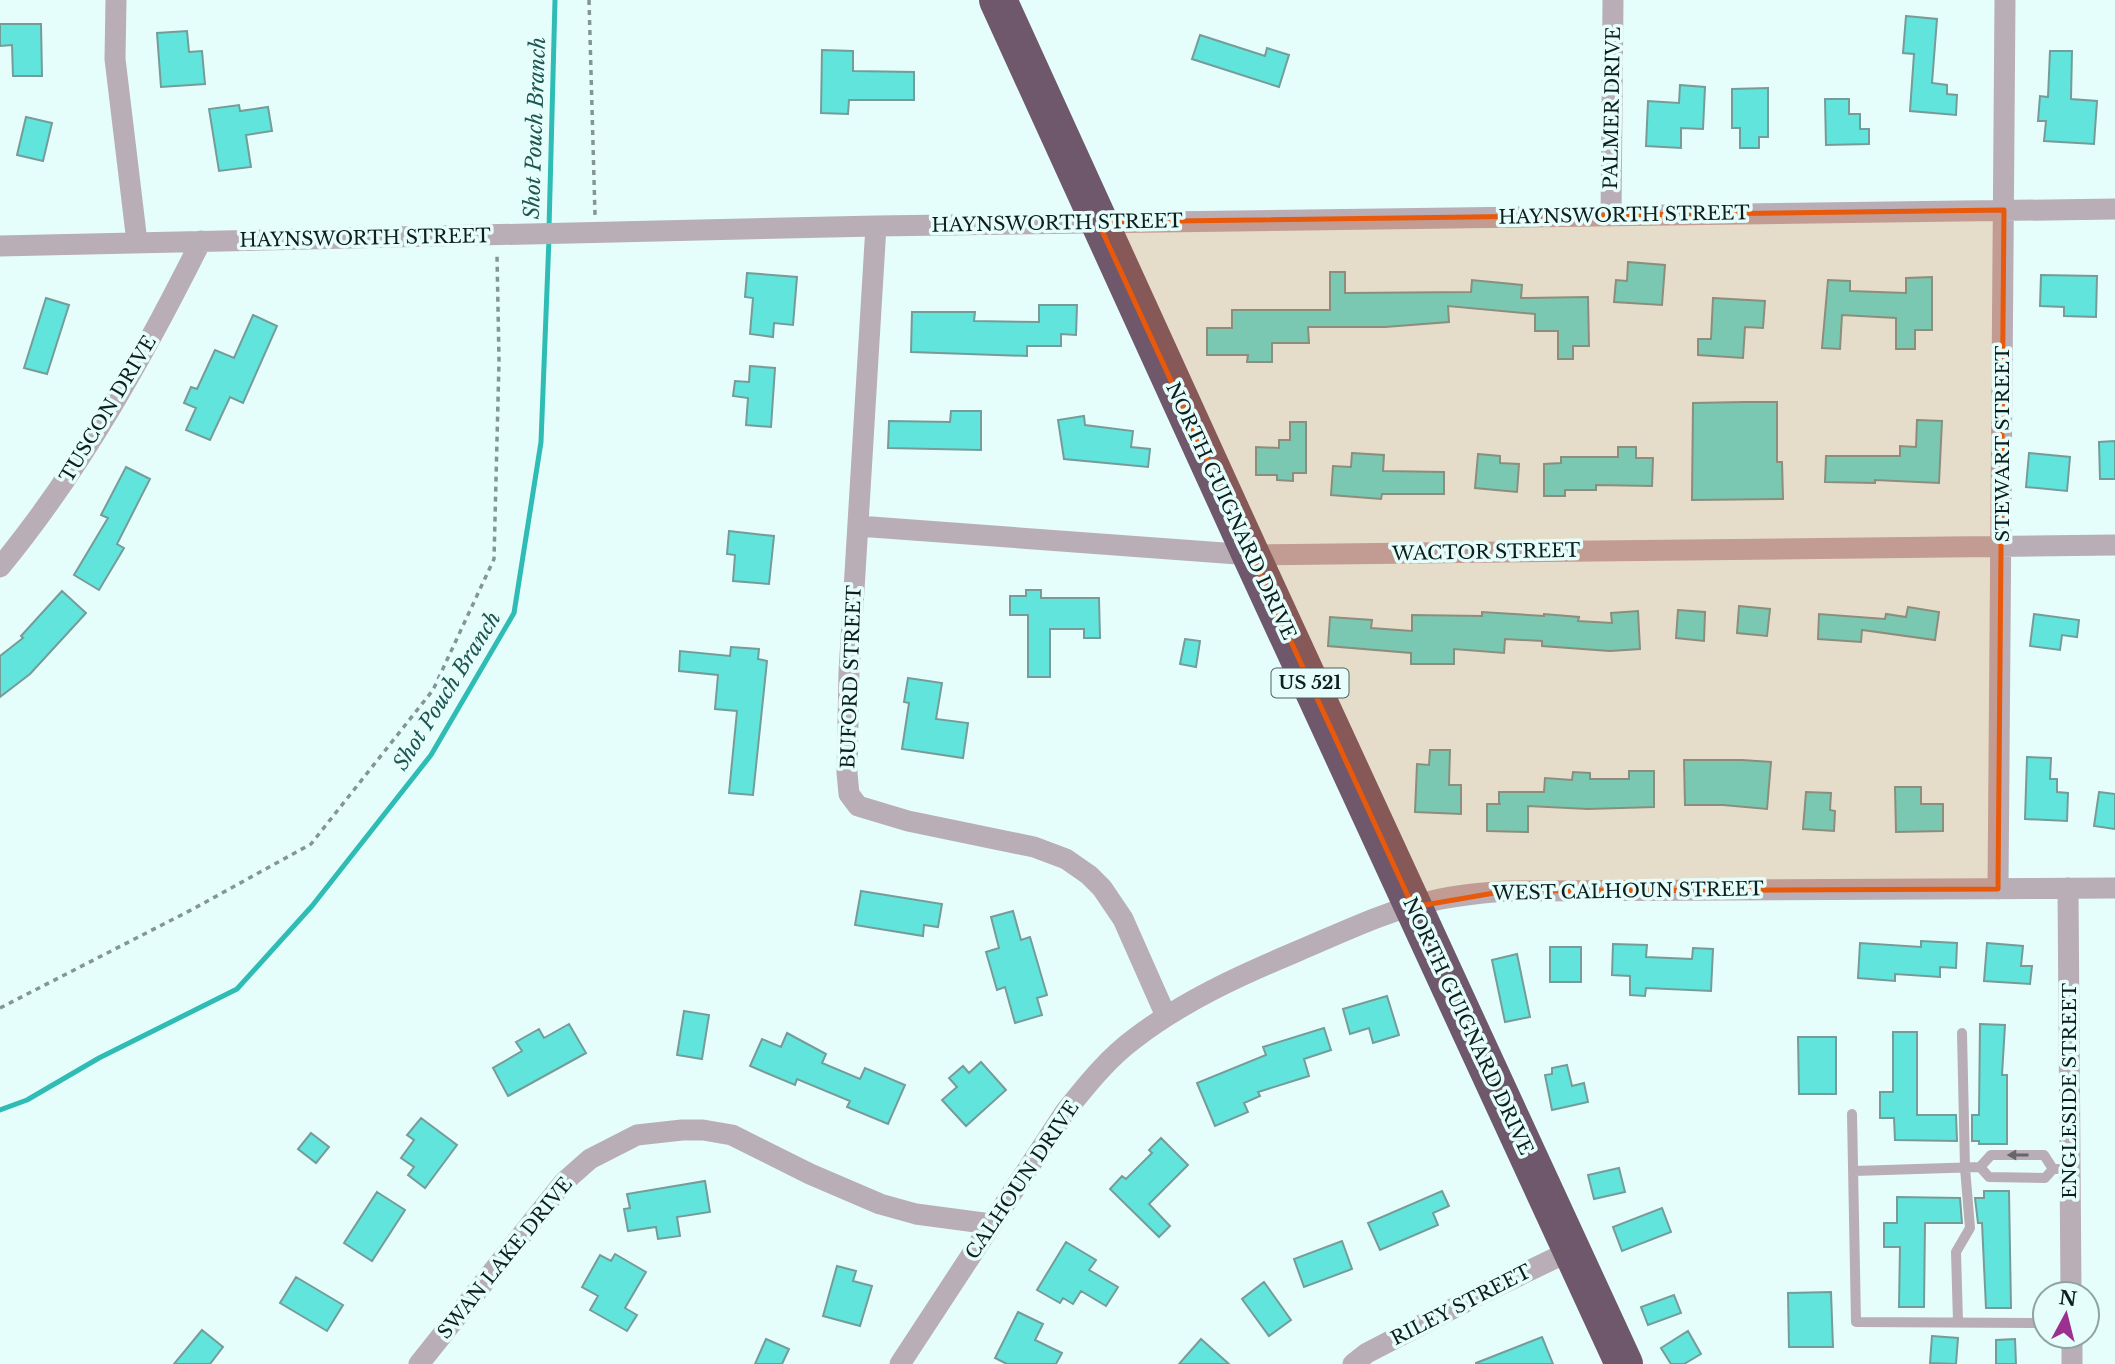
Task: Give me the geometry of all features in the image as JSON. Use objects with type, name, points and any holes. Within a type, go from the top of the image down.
[{"type":"highway","name":"NORTH GUIGNARD DRIVE","points":[[998,0],[1624,1364]]},
{"type":"street","points":[[116,0],[115,59],[137,242]]},
{"type":"street","name":"PALMER DRIVE","points":[[1611,215],[1614,0]]},
{"type":"street","name":"STEWART STREET","points":[[1998,889],[2005,0]]},
{"type":"street","name":"HAYNSWORTH STREET","points":[[0,246],[1098,222],[2115,209]]},
{"type":"street","name":"BUFORD STREET","points":[[876,226],[849,671],[849,794],[858,806],[908,821],[1034,847],[1066,859],[1102,888],[1124,919],[1166,1016]]},
{"type":"street","name":"TUSCON DRIVE","points":[[0,567],[53,499],[160,322],[201,241]]},
{"type":"street","name":"WACTOR STREET","points":[[858,526],[1251,555],[2115,545]]},
{"type":"street","name":"ENGLESIDE STREET","points":[[2068,888],[2061,1169],[2070,1280]]},
{"type":"street","name":"WEST CALHOUN STREET","points":[[1166,1016],[1252,970],[1374,919],[1430,901],[1475,893],[2115,888]]},
{"type":"street","name":"CALHOUN DRIVE","points":[[900,1364],[1065,1112],[1090,1080],[1132,1040],[1166,1016]]},
{"type":"street","name":"SWAN LAKE DRIVE","points":[[419,1364],[564,1182],[590,1159],[637,1135],[682,1129],[732,1135],[810,1174],[880,1203],[916,1214],[991,1224]]},
{"type":"street","name":"RILEY STREET","points":[[1353,1364],[1390,1341],[1572,1250]]},
{"type":"lane","points":[[1958,1322],[1956,1252],[1969,1228],[1962,1033]]},
{"type":"lane","points":[[1852,1114],[1856,1322],[2031,1323]]},
{"type":"lane","points":[[1854,1171],[1980,1167],[1991,1155],[2044,1155],[2061,1169],[2045,1178],[1989,1178],[1980,1167]]},
{"type":"path","points":[[589,0],[589,232]]},
{"type":"path","points":[[0,1008],[193,909],[311,844],[433,690],[494,559],[503,235]]},
{"type":"highlighted area","points":[[2004,210],[1998,889],[1506,891],[1413,907],[1098,222]]},
{"type":"building","points":[[1906,16],[1937,19],[1932,83],[1947,85],[1947,94],[1957,95],[1956,115],[1910,111],[1914,54],[1903,53]]},
{"type":"building","points":[[0,24],[41,24],[42,76],[13,76],[12,45],[0,46]]},
{"type":"building","points":[[187,31],[189,52],[202,51],[205,84],[161,87],[157,33]]},
{"type":"building","points":[[1200,35],[1265,56],[1267,48],[1289,55],[1279,87],[1192,59]]},
{"type":"building","points":[[822,50],[853,51],[853,71],[914,72],[914,100],[849,100],[848,114],[821,113]]},
{"type":"building","points":[[2050,51],[2072,51],[2071,99],[2097,101],[2094,144],[2044,141],[2046,121],[2038,121],[2040,96],[2048,97]]},
{"type":"building","points":[[1680,85],[1705,87],[1703,129],[1681,128],[1681,148],[1646,146],[1648,101],[1679,103]]},
{"type":"building","points":[[1768,88],[1768,137],[1759,137],[1759,148],[1740,148],[1740,128],[1732,128],[1732,89]]},
{"type":"building","points":[[1825,99],[1849,99],[1849,114],[1860,114],[1860,129],[1869,129],[1869,144],[1826,145]]},
{"type":"building","points":[[239,105],[240,111],[268,107],[272,131],[246,135],[251,167],[219,171],[209,109]]},
{"type":"building","points":[[26,117],[52,123],[43,161],[17,155]]},
{"type":"building","points":[[1628,262],[1665,265],[1662,305],[1614,302],[1616,280],[1627,281]]},
{"type":"building","points":[[1330,272],[1345,272],[1345,293],[1471,292],[1472,280],[1522,285],[1521,298],[1588,297],[1589,346],[1573,346],[1573,359],[1558,359],[1558,331],[1535,331],[1535,314],[1448,306],[1449,322],[1385,327],[1308,327],[1309,343],[1272,343],[1272,362],[1247,362],[1248,355],[1207,355],[1207,328],[1232,328],[1232,310],[1330,310]]},
{"type":"building","points":[[747,273],[797,277],[793,325],[774,323],[773,337],[750,334],[753,298],[745,297]]},
{"type":"building","points":[[2041,275],[2097,276],[2096,317],[2064,316],[2064,307],[2040,306]]},
{"type":"building","points":[[1932,277],[1932,330],[1915,330],[1915,349],[1896,349],[1896,318],[1842,315],[1840,349],[1822,348],[1828,280],[1850,281],[1850,291],[1906,293],[1906,278]]},
{"type":"building","points":[[46,298],[69,305],[47,374],[24,368]]},
{"type":"building","points":[[1713,298],[1765,301],[1763,328],[1745,327],[1743,358],[1698,355],[1698,339],[1711,339]]},
{"type":"building","points":[[1039,305],[1077,305],[1076,335],[1061,334],[1061,346],[1027,346],[1027,356],[911,352],[912,312],[975,312],[974,321],[1039,322]]},
{"type":"building","points":[[253,315],[277,326],[243,403],[230,397],[210,440],[186,430],[196,408],[184,403],[191,387],[197,389],[215,350],[234,358]]},
{"type":"building","points":[[750,366],[775,368],[771,427],[746,425],[748,398],[733,396],[735,381],[749,382]]},
{"type":"building","points":[[1777,402],[1777,462],[1782,462],[1783,499],[1692,500],[1693,403]]},
{"type":"building","points":[[951,411],[981,411],[981,450],[888,448],[889,421],[950,422]]},
{"type":"building","points":[[1084,416],[1085,425],[1133,431],[1131,447],[1150,449],[1148,467],[1064,459],[1058,420]]},
{"type":"building","points":[[1917,420],[1942,421],[1939,483],[1875,480],[1875,483],[1825,482],[1826,456],[1900,456],[1900,446],[1916,447]]},
{"type":"building","points":[[1290,422],[1306,422],[1306,473],[1293,473],[1293,481],[1277,480],[1277,475],[1256,475],[1256,447],[1279,448],[1279,440],[1290,440]]},
{"type":"building","points":[[2115,441],[2115,479],[2100,479],[2099,442]]},
{"type":"building","points":[[1618,447],[1636,447],[1636,458],[1653,458],[1652,486],[1596,485],[1596,490],[1565,490],[1565,496],[1544,496],[1544,464],[1561,463],[1561,457],[1618,457]]},
{"type":"building","points":[[1352,453],[1384,455],[1383,471],[1444,472],[1444,494],[1382,494],[1381,499],[1331,495],[1333,466],[1351,467]]},
{"type":"building","points":[[2029,453],[2070,457],[2067,491],[2026,487]]},
{"type":"building","points":[[1478,454],[1500,456],[1500,463],[1519,464],[1517,492],[1475,488]]},
{"type":"building","points":[[126,467],[150,479],[117,544],[124,548],[99,590],[74,575],[108,518],[101,515]]},
{"type":"building","points":[[729,531],[774,536],[769,584],[733,581],[735,555],[727,554]]},
{"type":"building","points":[[1026,590],[1041,590],[1041,598],[1099,598],[1100,638],[1084,638],[1084,629],[1050,629],[1050,677],[1028,677],[1028,615],[1010,615],[1010,596],[1026,596]]},
{"type":"building","points":[[62,591],[86,613],[30,674],[0,697],[0,656],[23,638],[21,636]]},
{"type":"building","points":[[1739,606],[1770,609],[1767,636],[1737,633]]},
{"type":"building","points":[[1908,607],[1939,612],[1935,640],[1862,630],[1861,642],[1818,639],[1819,614],[1885,619],[1886,614],[1906,617]]},
{"type":"building","points":[[1678,610],[1705,612],[1704,641],[1676,638]]},
{"type":"building","points":[[1638,611],[1640,649],[1610,651],[1542,646],[1542,641],[1505,639],[1504,653],[1454,649],[1454,664],[1411,664],[1411,653],[1328,646],[1330,617],[1372,620],[1371,628],[1412,631],[1412,615],[1482,616],[1482,612],[1544,614],[1579,617],[1578,621],[1612,623],[1611,613]]},
{"type":"building","points":[[2034,614],[2079,620],[2077,637],[2062,635],[2060,650],[2030,646]]},
{"type":"building","points":[[1185,639],[1200,641],[1196,667],[1180,664]]},
{"type":"building","points":[[731,647],[759,649],[758,659],[767,661],[753,795],[729,793],[737,711],[715,709],[718,675],[679,671],[680,651],[730,656]]},
{"type":"building","points":[[908,678],[942,683],[936,719],[968,723],[963,758],[902,749],[909,703],[904,702]]},
{"type":"building","points":[[1430,750],[1450,750],[1449,785],[1461,785],[1461,814],[1415,812],[1417,764],[1429,765]]},
{"type":"building","points":[[2027,757],[2051,758],[2050,779],[2057,779],[2057,792],[2068,793],[2067,821],[2025,819]]},
{"type":"building","points":[[1684,760],[1771,762],[1767,809],[1685,805]]},
{"type":"building","points":[[1629,771],[1654,771],[1654,807],[1588,809],[1528,806],[1528,832],[1487,831],[1487,804],[1499,804],[1499,792],[1544,792],[1545,778],[1572,780],[1573,772],[1590,773],[1590,779],[1629,779]]},
{"type":"building","points":[[1895,787],[1921,787],[1921,804],[1943,804],[1943,831],[1896,832]]},
{"type":"building","points":[[1806,792],[1831,793],[1830,810],[1835,811],[1834,831],[1803,829]]},
{"type":"building","points":[[2099,792],[2115,794],[2115,829],[2094,826]]},
{"type":"building","points":[[861,891],[942,904],[938,927],[924,925],[923,936],[855,925]]},
{"type":"building","points":[[1013,911],[1021,940],[1030,937],[1047,995],[1037,998],[1042,1015],[1015,1023],[1005,987],[997,990],[986,952],[999,948],[991,917]]},
{"type":"building","points":[[1921,941],[1957,943],[1956,968],[1940,967],[1940,977],[1895,974],[1895,981],[1858,978],[1860,943],[1921,947]]},
{"type":"building","points":[[1987,943],[2023,946],[2021,966],[2032,966],[2030,984],[1984,981]]},
{"type":"building","points":[[1613,944],[1647,945],[1646,957],[1692,959],[1693,948],[1713,949],[1711,991],[1646,988],[1645,996],[1630,995],[1630,976],[1612,975]]},
{"type":"building","points":[[1550,947],[1581,947],[1581,982],[1550,982]]},
{"type":"building","points":[[1517,954],[1530,1017],[1505,1022],[1492,960]]},
{"type":"building","points":[[1387,996],[1399,1035],[1373,1043],[1369,1028],[1350,1034],[1343,1009]]},
{"type":"building","points":[[684,1011],[709,1015],[702,1059],[677,1055]]},
{"type":"building","points":[[569,1024],[586,1053],[508,1096],[493,1068],[522,1051],[516,1042],[539,1029],[544,1038]]},
{"type":"building","points":[[1980,1024],[2005,1025],[2002,1075],[2007,1075],[2007,1144],[1979,1144],[1979,1141],[1972,1141],[1972,1115],[1979,1115]]},
{"type":"building","points":[[1324,1028],[1331,1050],[1304,1059],[1309,1076],[1258,1092],[1260,1096],[1244,1103],[1248,1112],[1215,1126],[1197,1083],[1266,1055],[1263,1047]]},
{"type":"building","points":[[1893,1032],[1917,1032],[1917,1115],[1956,1115],[1957,1141],[1895,1140],[1894,1118],[1880,1118],[1880,1092],[1893,1092]]},
{"type":"building","points":[[787,1033],[826,1054],[822,1063],[860,1079],[865,1068],[905,1085],[888,1124],[847,1107],[850,1101],[797,1079],[795,1085],[750,1066],[762,1039],[781,1047]]},
{"type":"building","points":[[1798,1037],[1836,1037],[1836,1094],[1799,1094]]},
{"type":"building","points":[[981,1062],[1006,1090],[966,1126],[942,1100],[957,1087],[949,1078],[963,1066],[969,1073]]},
{"type":"building","points":[[1567,1065],[1572,1086],[1584,1083],[1588,1102],[1552,1110],[1545,1075],[1552,1074],[1552,1068]]},
{"type":"building","points":[[421,1118],[457,1145],[425,1188],[408,1175],[414,1167],[401,1158],[414,1140],[407,1135]]},
{"type":"building","points":[[311,1133],[329,1147],[316,1163],[298,1149]]},
{"type":"building","points":[[1161,1138],[1188,1165],[1149,1204],[1170,1226],[1159,1237],[1110,1189],[1122,1176],[1126,1179],[1152,1153],[1149,1150]]},
{"type":"building","points":[[1619,1168],[1625,1192],[1594,1199],[1588,1175]]},
{"type":"building","points":[[705,1181],[710,1212],[677,1217],[680,1236],[658,1239],[656,1227],[628,1231],[624,1209],[630,1208],[627,1194]]},
{"type":"building","points":[[1442,1191],[1449,1206],[1433,1213],[1438,1225],[1380,1250],[1368,1223]]},
{"type":"building","points":[[1984,1191],[2009,1191],[2011,1308],[1986,1308],[1982,1223],[1978,1223],[1975,1198],[1984,1198]]},
{"type":"building","points":[[377,1192],[405,1210],[372,1261],[344,1243]]},
{"type":"building","points":[[1897,1197],[1960,1198],[1962,1223],[1925,1223],[1924,1307],[1899,1307],[1900,1247],[1884,1247],[1884,1223],[1897,1223]]},
{"type":"building","points":[[1662,1208],[1671,1232],[1622,1251],[1613,1227]]},
{"type":"building","points":[[1342,1241],[1352,1269],[1304,1287],[1294,1259]]},
{"type":"building","points":[[1066,1242],[1096,1260],[1089,1270],[1118,1287],[1106,1306],[1081,1291],[1073,1304],[1063,1298],[1060,1303],[1037,1290]]},
{"type":"building","points":[[615,1254],[646,1272],[625,1308],[637,1315],[627,1331],[590,1310],[598,1296],[582,1287],[600,1255],[611,1261]]},
{"type":"building","points":[[837,1266],[856,1271],[853,1281],[872,1286],[860,1326],[823,1316]]},
{"type":"building","points":[[296,1277],[343,1305],[327,1331],[280,1303]]},
{"type":"building","points":[[1264,1282],[1291,1320],[1269,1336],[1242,1299]]},
{"type":"building","points":[[1831,1292],[1833,1347],[1789,1347],[1788,1293]]},
{"type":"building","points":[[1674,1295],[1681,1313],[1648,1325],[1641,1307]]},
{"type":"building","points":[[1018,1312],[1043,1324],[1035,1340],[1062,1353],[1056,1364],[1007,1364],[995,1358]]},
{"type":"building","points":[[202,1330],[223,1347],[210,1364],[174,1364]]},
{"type":"building","points":[[1688,1331],[1701,1354],[1684,1364],[1671,1364],[1661,1348]]},
{"type":"building","points":[[1932,1336],[1958,1338],[1956,1364],[1930,1363]]},
{"type":"building","points":[[1542,1337],[1553,1364],[1476,1364],[1476,1363]]},
{"type":"building","points":[[766,1339],[789,1349],[782,1364],[755,1364]]},
{"type":"building","points":[[1201,1339],[1229,1364],[1179,1364]]},
{"type":"building","points":[[2015,1339],[2016,1364],[1996,1364],[1996,1340]]},
{"type":"waterway","name":"Shot Pouch Branch","points":[[549,228],[555,0]]},
{"type":"waterway","name":"Shot Pouch Branch","points":[[0,1110],[27,1100],[99,1058],[237,989],[312,906],[431,755],[514,613],[541,442],[549,238]]}]
